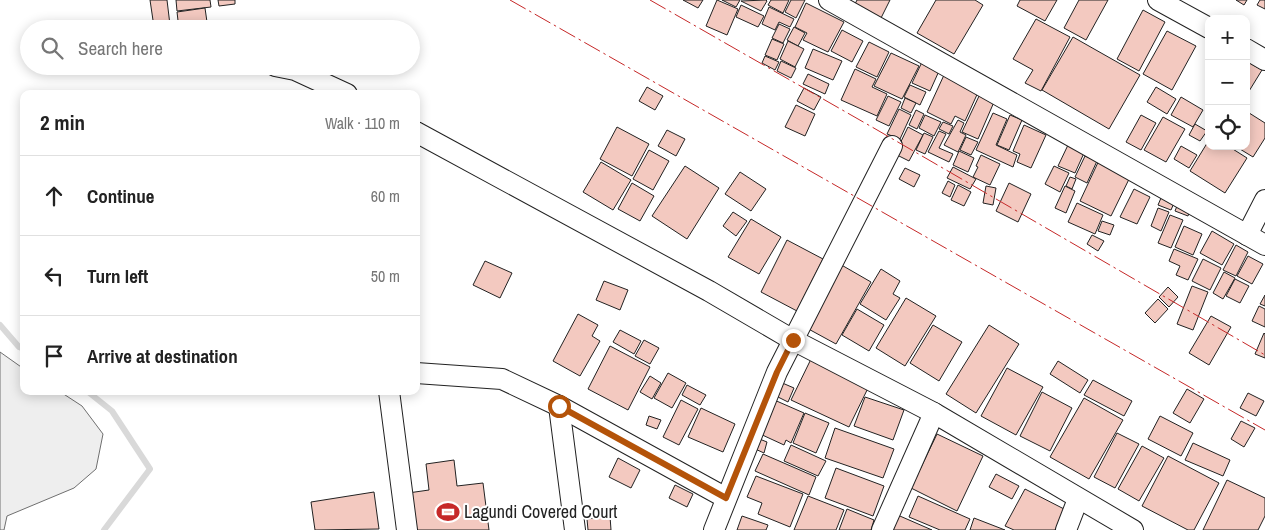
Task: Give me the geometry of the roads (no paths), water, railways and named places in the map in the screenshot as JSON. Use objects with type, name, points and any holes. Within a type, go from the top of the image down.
[{"type":"street","points":[[829,0],[1265,245]]},
{"type":"street","points":[[1158,0],[1205,26]]},
{"type":"street","points":[[1250,51],[1265,60]]},
{"type":"street","points":[[306,75],[338,90]]},
{"type":"street","points":[[420,134],[701,287],[793,340],[934,413],[1133,530]]},
{"type":"street","points":[[714,530],[777,372],[892,146]]},
{"type":"street","points":[[1248,235],[1265,200]]},
{"type":"street","points":[[420,373],[502,379],[559,406],[726,498]]},
{"type":"street","points":[[390,395],[407,530]]},
{"type":"street","points":[[559,406],[575,530]]},
{"type":"street","points":[[882,530],[934,413]]},
{"type":"street","points":[[1066,530],[1078,499]]},
{"type":"waterway","points":[[0,325],[20,347]]},
{"type":"waterway","points":[[92,395],[112,411],[150,469],[104,530]]},
{"type":"place","name":"Lagundi Covered Court","points":[[448,512]]}]
